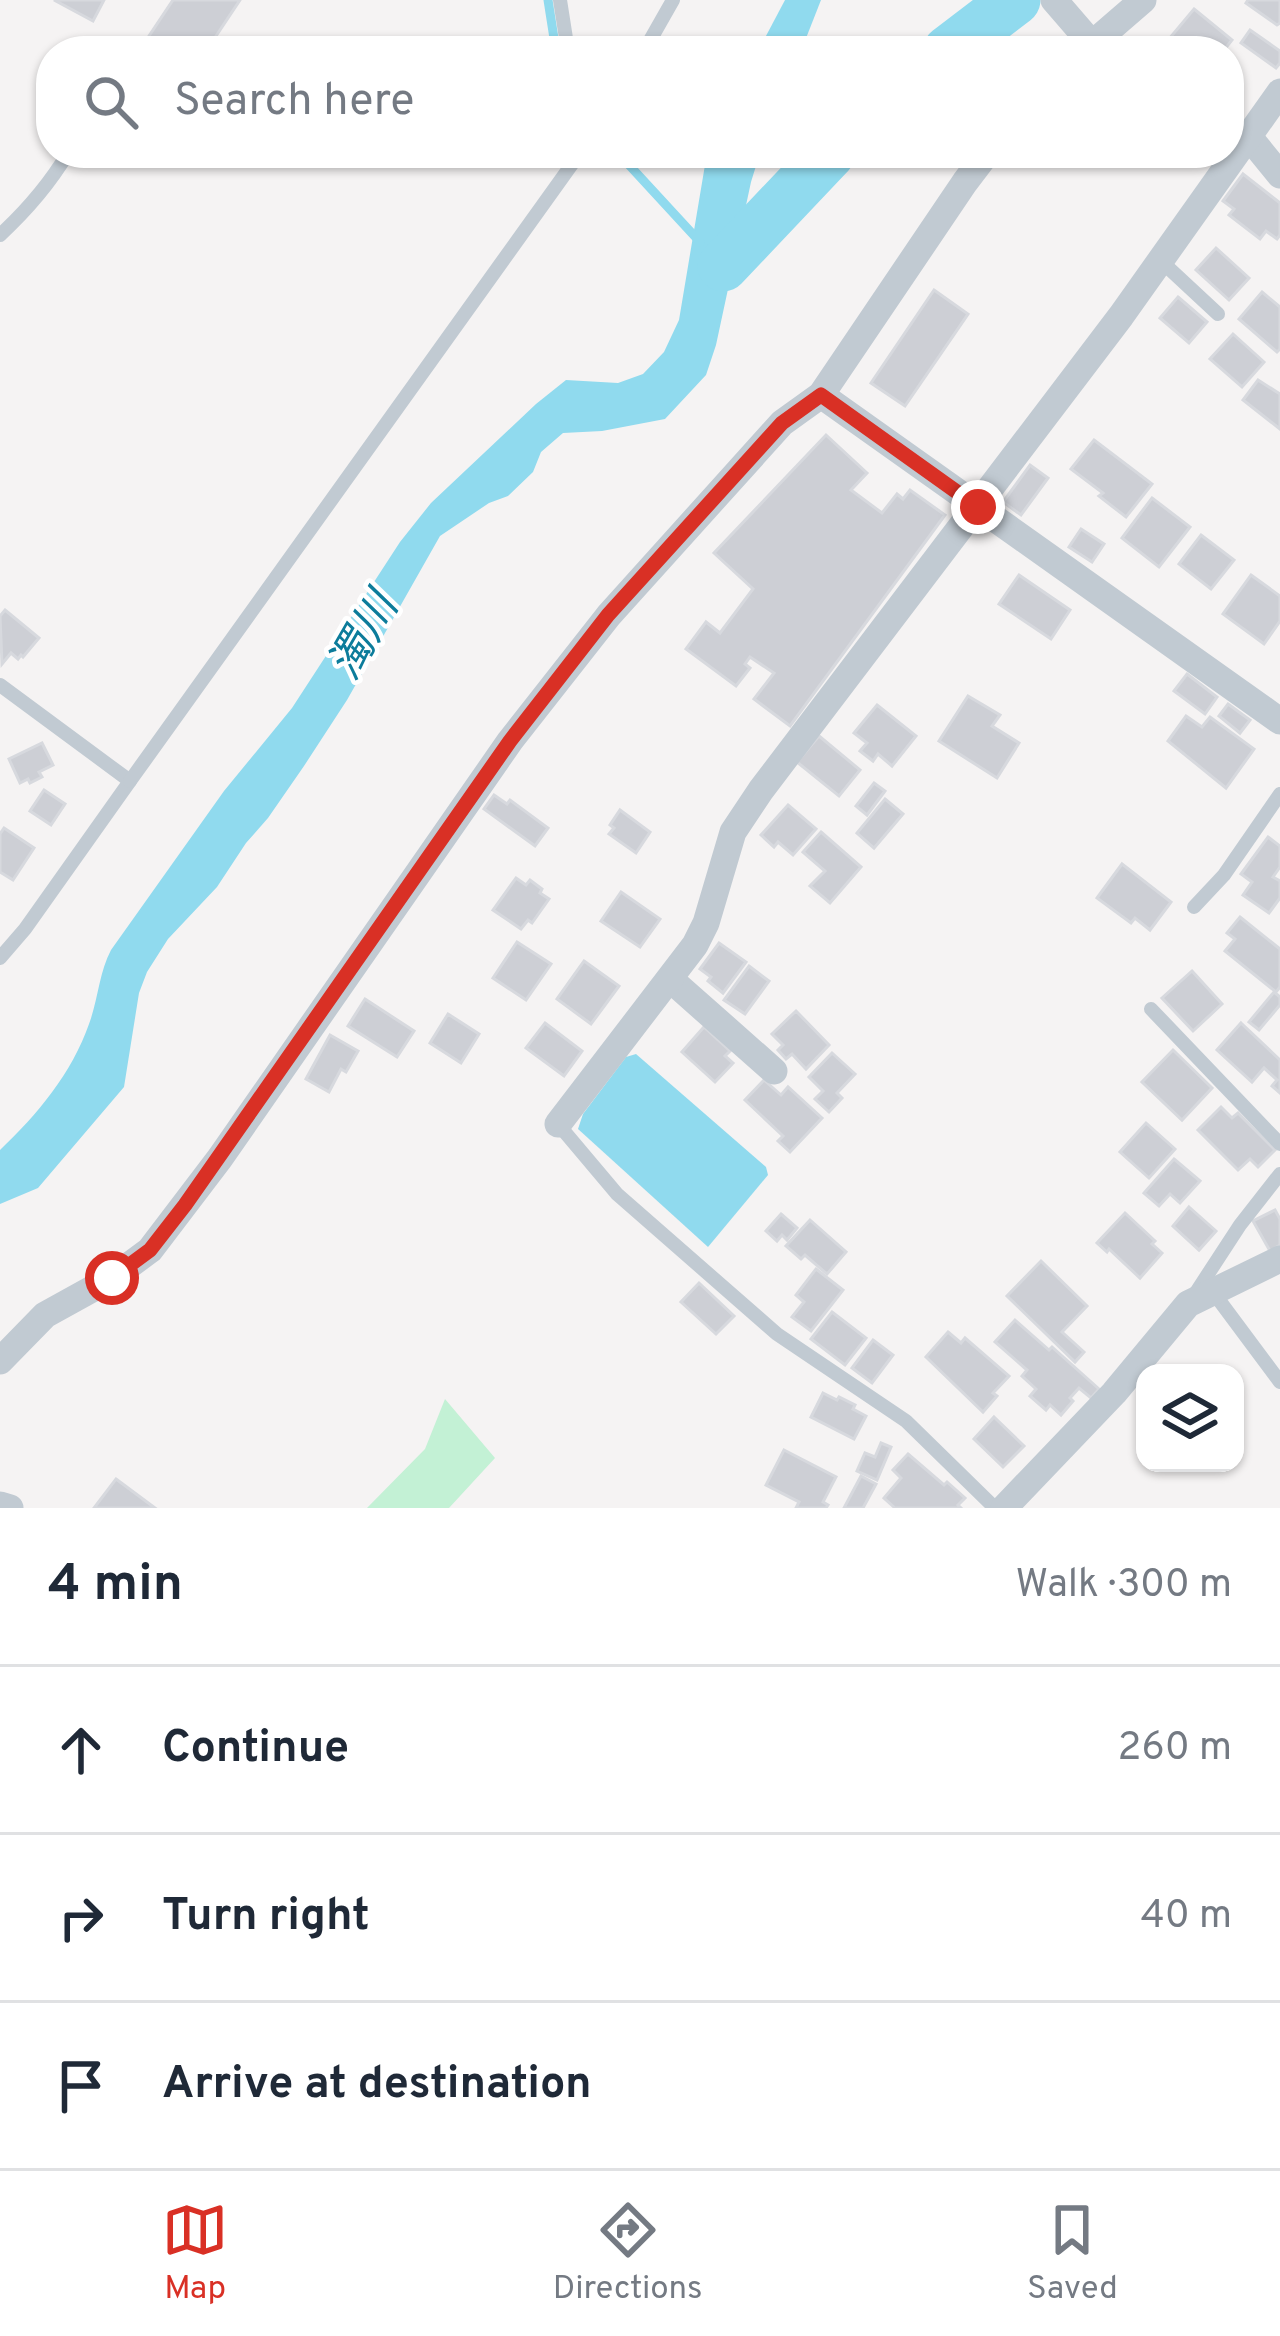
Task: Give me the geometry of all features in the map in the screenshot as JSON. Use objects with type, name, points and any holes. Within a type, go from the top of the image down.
[{"type":"street","points":[[1054,0],[1081,36]]},
{"type":"street","points":[[1095,36],[1143,0]]},
{"type":"street","points":[[1244,144],[1280,92]]},
{"type":"street","points":[[1249,137],[1280,176]]},
{"type":"street","points":[[0,1361],[45,1315],[112,1278],[150,1250],[220,1158],[510,741],[608,615],[782,423],[821,395],[975,168]]},
{"type":"street","points":[[558,1124],[695,945],[733,832],[761,790],[978,507],[1227,168]]},
{"type":"street","points":[[821,395],[1280,721]]},
{"type":"street","points":[[670,979],[774,1072]]},
{"type":"street","points":[[999,1508],[1201,1298],[1280,1259]]},
{"type":"street","points":[[0,1505],[10,1508]]},
{"type":"lane","points":[[560,0],[566,36]]},
{"type":"lane","points":[[653,36],[673,0]]},
{"type":"lane","points":[[0,235],[59,168]]},
{"type":"lane","points":[[0,958],[569,168]]},
{"type":"lane","points":[[1161,261],[1218,314]]},
{"type":"lane","points":[[0,685],[130,781]]},
{"type":"lane","points":[[1194,907],[1224,875],[1280,794]]},
{"type":"lane","points":[[1151,1009],[1280,1144]]},
{"type":"lane","points":[[558,1124],[617,1194],[777,1334],[905,1421],[999,1508]]},
{"type":"lane","points":[[1280,1174],[1240,1225],[1201,1298],[1280,1382]]},
{"type":"green space","points":[[445,1399],[495,1458],[449,1508],[367,1508],[425,1449]]},
{"type":"water","points":[[785,0],[821,0],[807,36],[766,36]]},
{"type":"water","name":"濁川","points":[[704,168],[755,168],[706,375],[665,419],[563,433],[541,452],[533,472],[508,496],[440,536],[304,766],[217,887],[168,939],[147,972],[139,993],[124,1087],[38,1188],[0,1204],[0,1150],[40,1108],[73,1059],[111,950],[224,791],[292,708],[400,542],[431,503],[566,380],[618,383],[643,374],[664,352],[679,320]]},
{"type":"water","points":[[636,1054],[766,1167],[768,1175],[708,1247],[578,1129],[583,1114],[626,1057]]},
{"type":"building","points":[[54,0],[104,0],[93,21]]},
{"type":"building","points":[[173,0],[240,0],[216,36],[149,36]]},
{"type":"building","points":[[1280,0],[1280,23],[1246,3]]},
{"type":"building","points":[[1194,9],[1227,36],[1172,36]]},
{"type":"building","points":[[1250,30],[1280,51],[1280,63],[1276,68],[1244,45]]},
{"type":"building","points":[[1243,174],[1280,203],[1277,239],[1266,231],[1260,239],[1229,215],[1234,209],[1223,201]]},
{"type":"building","points":[[1216,248],[1249,278],[1229,300],[1196,270]]},
{"type":"building","points":[[934,290],[968,314],[905,406],[871,383]]},
{"type":"building","points":[[1262,292],[1280,307],[1277,352],[1239,319]]},
{"type":"building","points":[[1178,297],[1207,322],[1189,343],[1160,318]]},
{"type":"building","points":[[1233,334],[1264,362],[1242,387],[1210,359]]},
{"type":"building","points":[[1258,380],[1280,394],[1280,429],[1243,400]]},
{"type":"building","points":[[826,435],[867,473],[851,490],[882,513],[897,494],[903,499],[910,490],[945,515],[790,726],[754,699],[774,673],[750,657],[745,664],[750,668],[736,686],[686,649],[706,622],[720,633],[753,589],[714,553]]},
{"type":"building","points":[[1094,440],[1152,484],[1126,517],[1071,469]]},
{"type":"building","points":[[1030,465],[1048,478],[1021,515],[1003,502]]},
{"type":"building","points":[[1152,498],[1190,527],[1159,567],[1122,538]]},
{"type":"building","points":[[1081,529],[1104,544],[1092,562],[1069,547]]},
{"type":"building","points":[[1201,535],[1234,560],[1211,589],[1179,564]]},
{"type":"building","points":[[1019,575],[1070,610],[1051,639],[999,604]]},
{"type":"building","points":[[1251,575],[1280,596],[1280,621],[1264,644],[1223,614]]},
{"type":"building","points":[[5,610],[39,638],[23,657],[11,653],[2,664],[0,616]]},
{"type":"building","points":[[1187,674],[1217,697],[1205,714],[1174,691]]},
{"type":"building","points":[[968,696],[1000,715],[992,726],[1019,743],[997,778],[939,741]]},
{"type":"building","points":[[1228,704],[1250,720],[1240,733],[1219,716]]},
{"type":"building","points":[[877,705],[916,736],[892,766],[878,754],[873,761],[860,751],[867,743],[854,733]]},
{"type":"building","points":[[1186,716],[1202,727],[1210,717],[1254,749],[1226,788],[1168,741]]},
{"type":"building","points":[[819,736],[860,770],[839,796],[797,762]]},
{"type":"building","points":[[42,743],[53,765],[39,772],[42,777],[20,783],[9,759]]},
{"type":"building","points":[[874,783],[885,791],[867,815],[856,806]]},
{"type":"building","points":[[44,790],[65,804],[51,825],[30,811]]},
{"type":"building","points":[[494,795],[507,804],[510,800],[548,828],[535,846],[484,809]]},
{"type":"building","points":[[885,799],[903,814],[874,848],[857,833]]},
{"type":"building","points":[[788,805],[816,829],[793,855],[761,835]]},
{"type":"building","points":[[620,810],[650,832],[636,853],[609,834]]},
{"type":"building","points":[[4,828],[34,848],[13,880],[0,872]]},
{"type":"building","points":[[821,832],[861,867],[830,903],[810,886],[825,871],[803,852]]},
{"type":"building","points":[[1268,837],[1280,846],[1280,867],[1273,877],[1280,881],[1280,898],[1269,913],[1243,895],[1252,882],[1241,874]]},
{"type":"building","points":[[1122,864],[1171,902],[1150,930],[1135,918],[1131,923],[1097,898]]},
{"type":"building","points":[[516,878],[526,885],[530,880],[549,899],[532,923],[528,920],[521,929],[493,910]]},
{"type":"building","points":[[621,892],[660,919],[640,947],[601,921]]},
{"type":"building","points":[[1240,917],[1280,949],[1276,992],[1225,951],[1235,939],[1227,933]]},
{"type":"building","points":[[517,942],[551,964],[526,1000],[493,978]]},
{"type":"building","points":[[719,943],[746,962],[723,993],[700,969]]},
{"type":"building","points":[[584,961],[619,986],[591,1024],[557,999]]},
{"type":"building","points":[[749,966],[769,981],[745,1014],[724,1000]]},
{"type":"building","points":[[1192,971],[1222,1004],[1193,1031],[1162,998]]},
{"type":"building","points":[[1274,992],[1280,1005],[1259,1030],[1249,1022]]},
{"type":"building","points":[[365,999],[414,1031],[397,1057],[348,1026]]},
{"type":"building","points":[[796,1011],[829,1045],[806,1069],[792,1054],[786,1059],[778,1050],[783,1045],[772,1034]]},
{"type":"building","points":[[448,1014],[479,1034],[461,1063],[430,1043]]},
{"type":"building","points":[[545,1023],[582,1051],[564,1076],[526,1048]]},
{"type":"building","points":[[1241,1023],[1280,1060],[1280,1093],[1272,1086],[1277,1080],[1264,1068],[1252,1082],[1217,1050]]},
{"type":"building","points":[[704,1027],[730,1051],[725,1056],[733,1063],[715,1082],[682,1052]]},
{"type":"building","points":[[330,1035],[358,1051],[329,1092],[306,1079]]},
{"type":"building","points":[[1173,1050],[1212,1088],[1182,1120],[1142,1082]]},
{"type":"building","points":[[832,1053],[855,1074],[837,1093],[842,1098],[829,1112],[815,1099],[823,1091],[809,1077]]},
{"type":"building","points":[[764,1080],[781,1095],[788,1087],[822,1118],[790,1152],[778,1141],[783,1136],[745,1100]]},
{"type":"building","points":[[1221,1107],[1232,1118],[1238,1113],[1275,1150],[1258,1167],[1250,1159],[1238,1170],[1198,1130]]},
{"type":"building","points":[[1146,1123],[1175,1149],[1149,1178],[1120,1152]]},
{"type":"building","points":[[1174,1159],[1200,1181],[1180,1203],[1170,1194],[1159,1206],[1144,1193]]},
{"type":"building","points":[[1189,1207],[1216,1231],[1199,1250],[1173,1226]]},
{"type":"building","points":[[1275,1210],[1280,1219],[1280,1245],[1270,1251],[1253,1221]]},
{"type":"building","points":[[1125,1213],[1162,1253],[1140,1278],[1097,1243]]},
{"type":"building","points":[[781,1214],[797,1228],[787,1240],[782,1235],[777,1241],[766,1231]]},
{"type":"building","points":[[810,1220],[846,1252],[827,1274],[786,1246]]},
{"type":"building","points":[[1041,1261],[1087,1306],[1062,1332],[1084,1352],[1075,1362],[1007,1296]]},
{"type":"building","points":[[816,1269],[843,1290],[811,1331],[792,1317],[804,1302],[796,1295]]},
{"type":"building","points":[[699,1283],[734,1316],[716,1334],[681,1302]]},
{"type":"building","points":[[832,1312],[866,1338],[845,1365],[811,1339]]},
{"type":"building","points":[[1015,1320],[1099,1389],[1091,1398],[1079,1388],[1061,1415],[1030,1396],[1036,1389],[1022,1376],[1027,1370],[995,1342]]},
{"type":"building","points":[[948,1332],[961,1343],[965,1338],[1009,1376],[983,1412],[926,1357]]},
{"type":"building","points":[[873,1340],[893,1355],[872,1383],[852,1368]]},
{"type":"building","points":[[823,1393],[855,1405],[853,1409],[866,1416],[854,1439],[811,1417]]},
{"type":"building","points":[[994,1417],[1024,1446],[1003,1467],[974,1439]]},
{"type":"building","points":[[881,1443],[891,1447],[877,1480],[857,1471],[865,1453],[875,1457]]},
{"type":"building","points":[[784,1450],[836,1477],[823,1502],[826,1508],[796,1508],[799,1502],[766,1485]]},
{"type":"building","points":[[908,1454],[965,1498],[958,1505],[961,1508],[895,1508],[884,1498],[901,1478],[893,1470]]},
{"type":"building","points":[[861,1476],[876,1484],[863,1508],[844,1508]]},
{"type":"building","points":[[116,1479],[155,1508],[94,1508]]},
{"type":"waterway","points":[[548,0],[554,36]]},
{"type":"waterway","points":[[968,36],[1015,0]]},
{"type":"waterway","points":[[632,168],[700,242]]},
{"type":"waterway","points":[[723,266],[816,168]]},
{"type":"route","points":[[112,1278],[150,1250],[185,1205],[510,741],[608,615],[782,423],[821,395],[978,507]]}]
